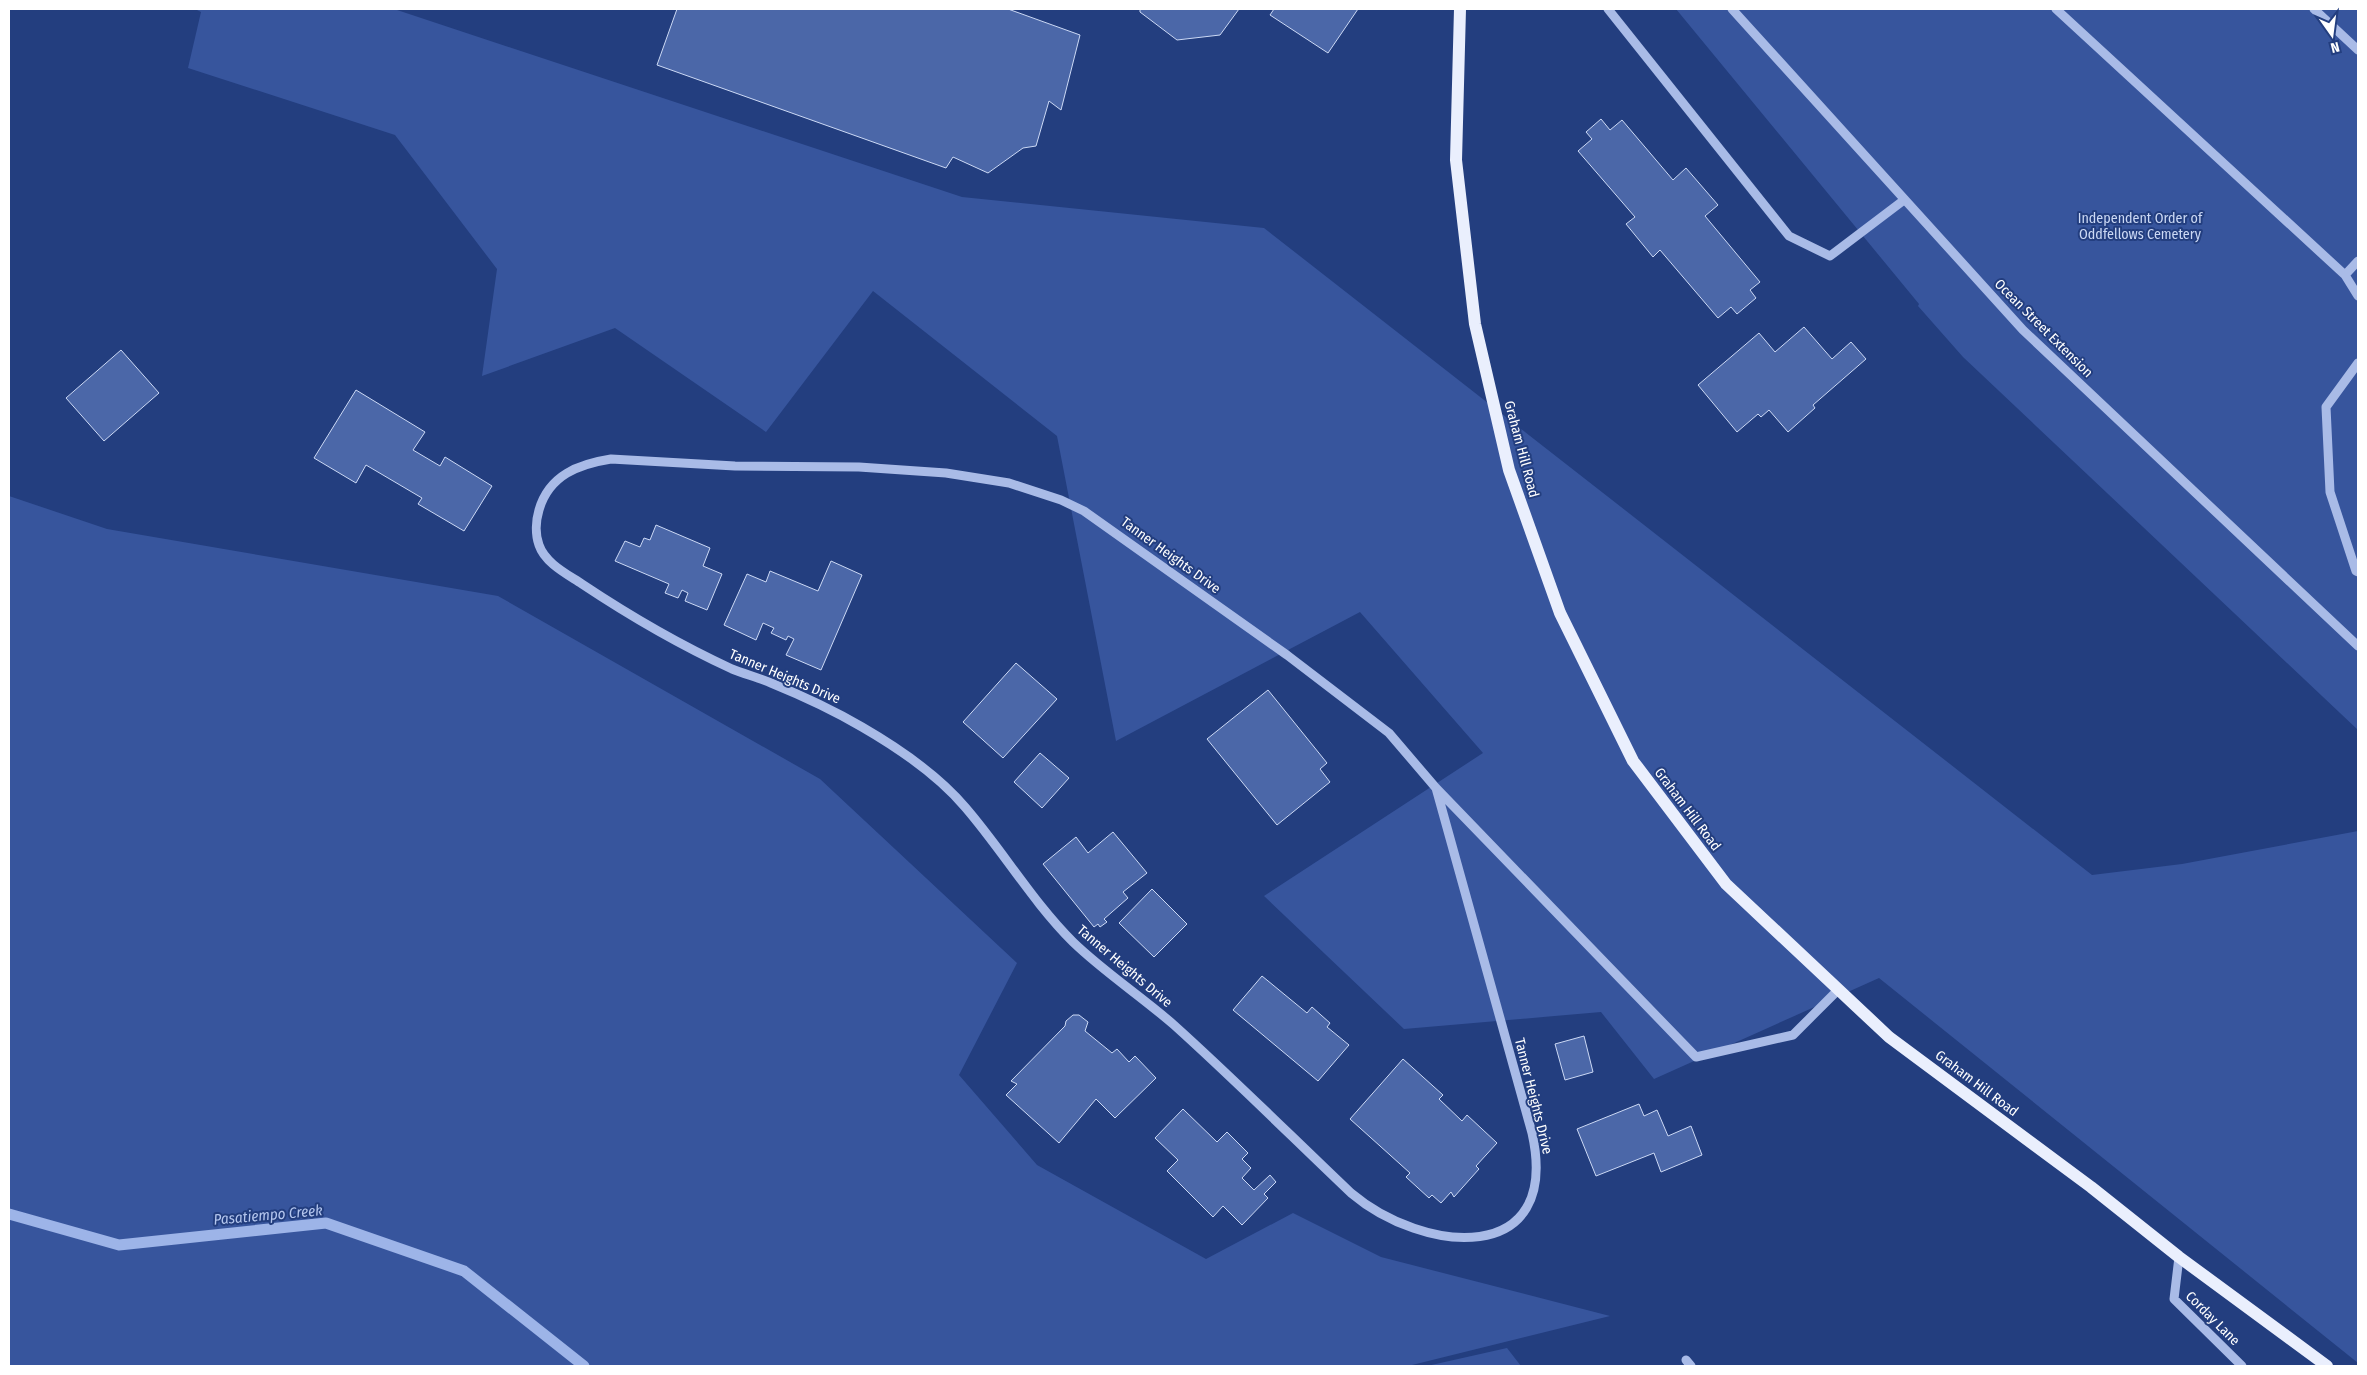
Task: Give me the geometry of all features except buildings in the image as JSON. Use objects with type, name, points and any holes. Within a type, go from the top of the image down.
[{"type":"main road","name":"Graham Hill Road","points":[[1460,9],[1456,160],[1475,324],[1509,470],[1560,613],[1633,761],[1726,884],[1889,1036],[2091,1187],[2179,1257],[2327,1366]]},
{"type":"street","points":[[1608,9],[1789,236],[1830,256],[1904,200]]},
{"type":"street","name":"Ocean Street Extension","points":[[1732,9],[2023,330],[2358,646]]},
{"type":"street","points":[[2056,9],[2345,275],[2358,296]]},
{"type":"street","points":[[2314,9],[2358,50]]},
{"type":"street","points":[[2345,275],[2358,261]]},
{"type":"street","points":[[2358,363],[2326,407],[2330,492],[2356,571],[2358,572]]},
{"type":"street","name":"Tanner Heights Drive","points":[[1436,788],[1532,1132],[1538,1164],[1533,1196],[1519,1219],[1498,1231],[1469,1238],[1437,1236],[1405,1227],[1377,1213],[1350,1193],[1178,1029],[1074,943],[1036,900],[964,805],[913,759],[888,742],[826,708],[778,686],[737,671],[674,640],[613,604],[558,568],[546,557],[539,546],[537,517],[542,500],[552,484],[575,468],[611,459],[726,465],[902,469],[978,477],[1009,484],[1061,500],[1105,525],[1321,680],[1389,733],[1436,788],[1696,1057],[1794,1036],[1838,990]]},
{"type":"street","name":"Corday Lane","points":[[2179,1257],[2174,1299],[2242,1366]]},
{"type":"green space","points":[[195,9],[394,9],[962,197],[1264,228],[2092,875],[2182,864],[2358,831],[2358,1363],[1879,978],[1654,1079],[1601,1012],[1404,1029],[1264,896],[1483,753],[1360,612],[1116,741],[1057,436],[873,291],[766,432],[615,328],[482,376],[497,269],[395,135],[188,68],[201,12]]},
{"type":"green space","name":"Independent Order of Oddfellows Cemetery","points":[[1676,9],[2358,9],[2358,730],[1963,357],[1918,306],[1919,304]]},
{"type":"green space","points":[[9,496],[107,529],[498,596],[820,779],[1017,963],[959,1075],[1037,1165],[1206,1259],[1293,1213],[1381,1257],[1610,1316],[1408,1366],[9,1366]]},
{"type":"green space","points":[[1507,1348],[1521,1366],[1427,1366]]},
{"type":"waterway","name":"Pasatiempo Creek","points":[[9,1214],[119,1245],[326,1223],[464,1271],[584,1366]]}]
